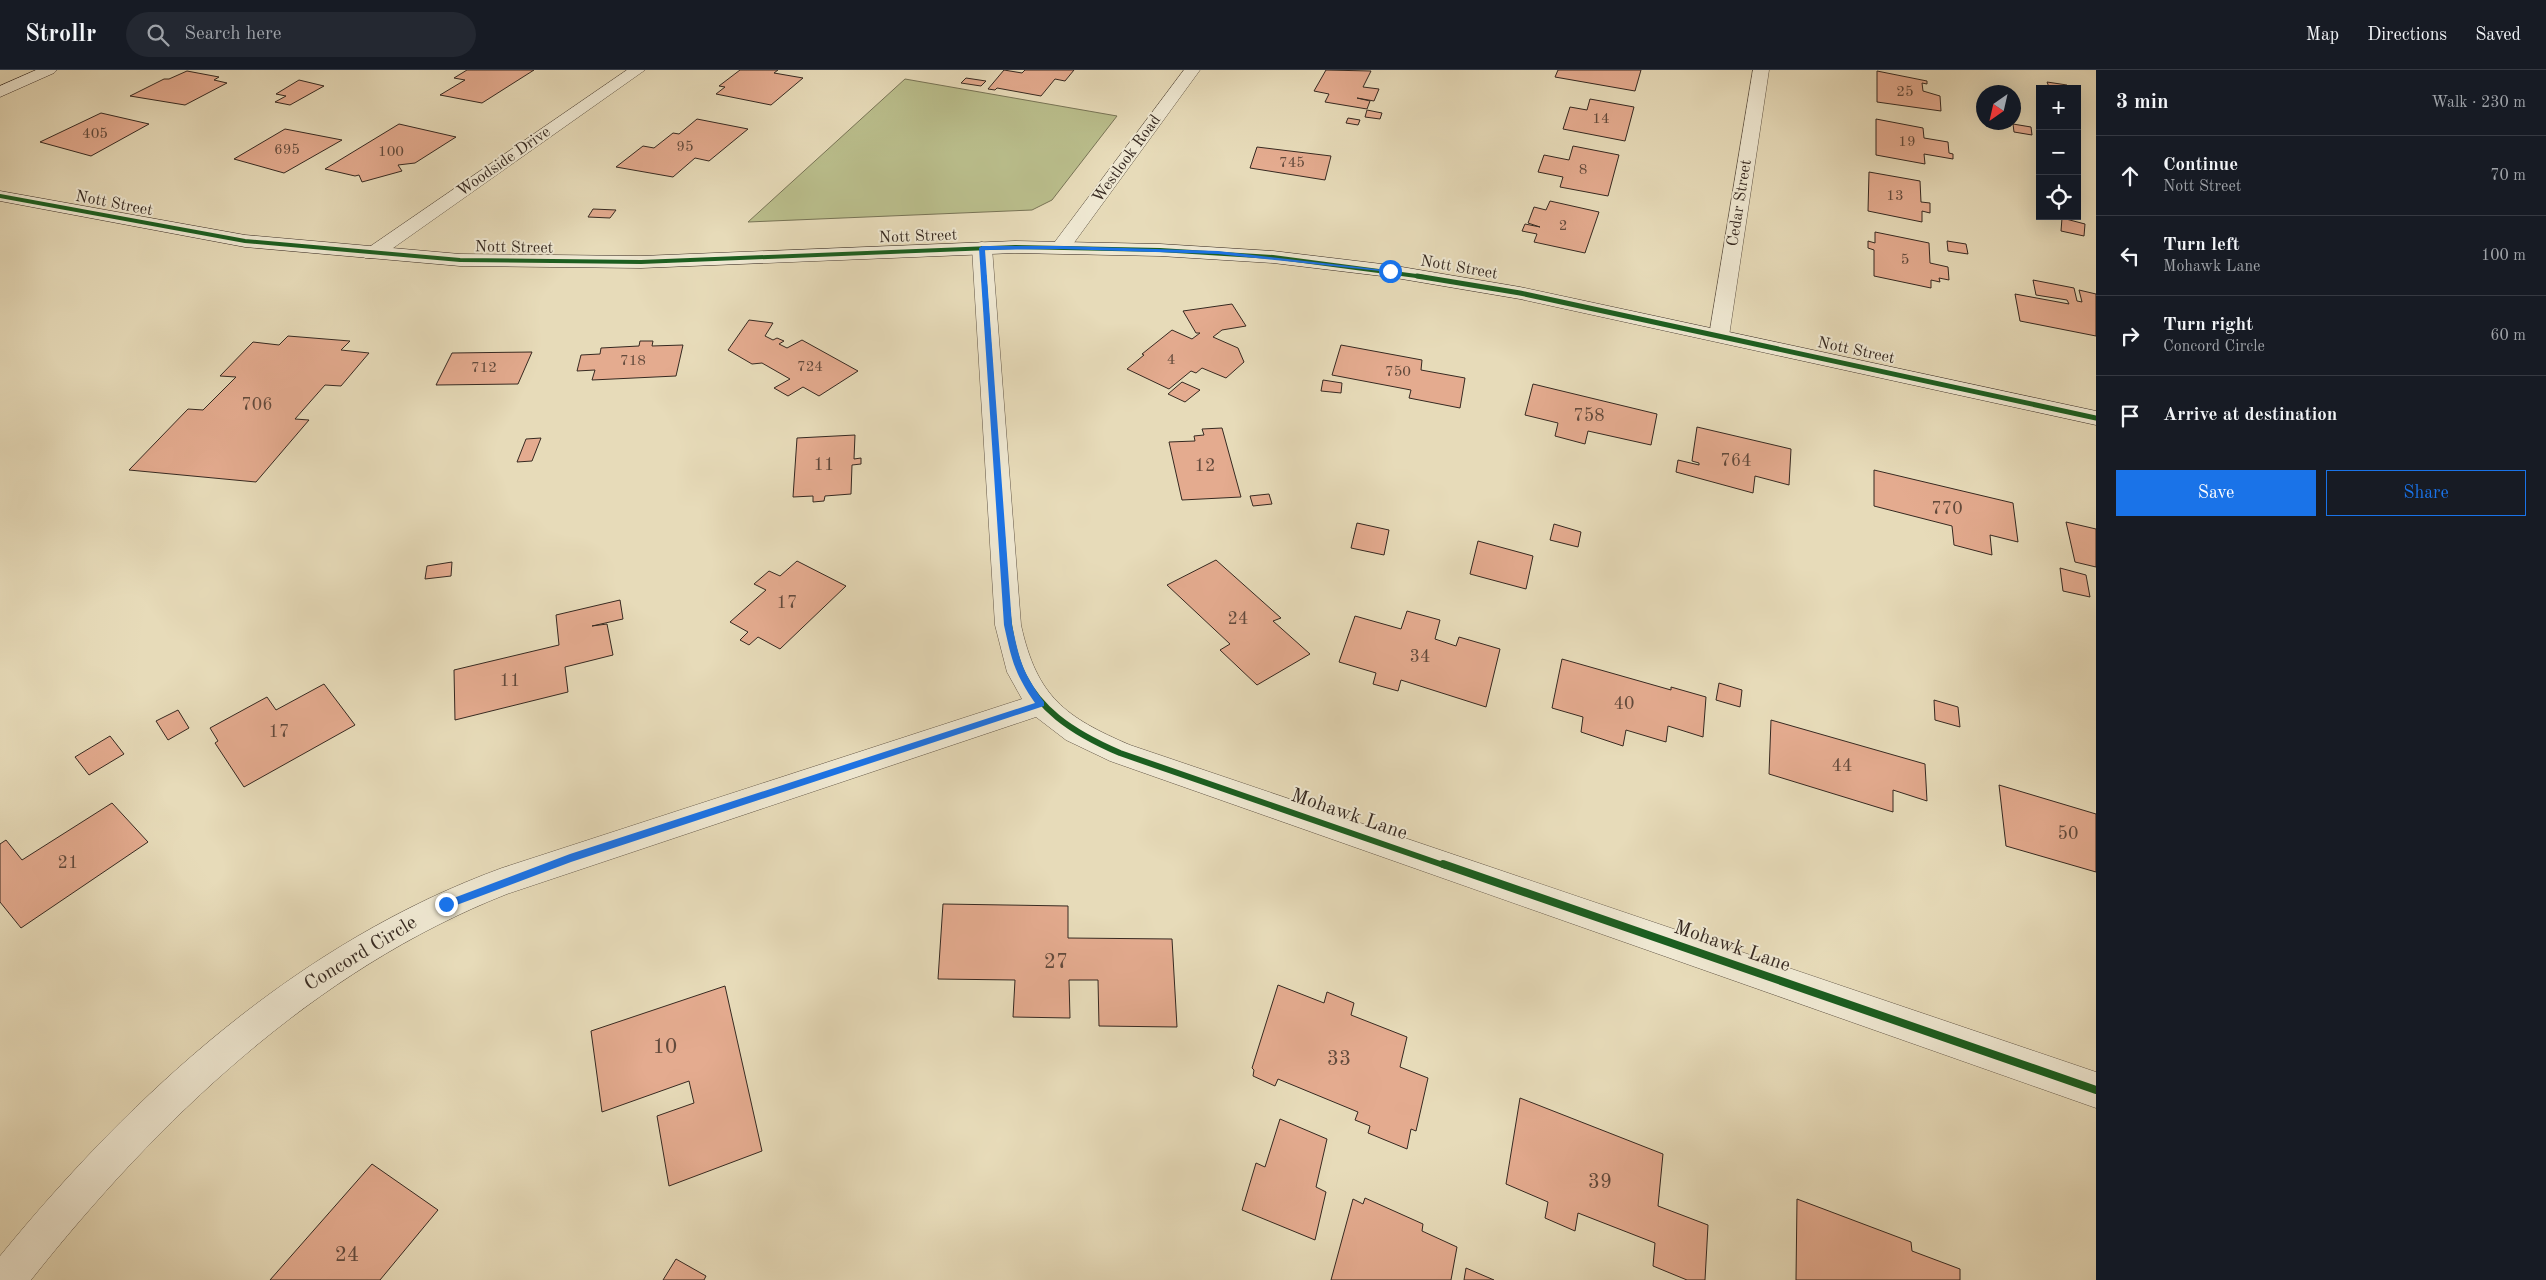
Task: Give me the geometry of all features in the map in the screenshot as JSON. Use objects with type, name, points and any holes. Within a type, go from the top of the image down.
[{"type":"street","points":[[0,92],[49,70]]},
{"type":"street","name":"Woodside Drive","points":[[372,254],[637,70]]},
{"type":"street","name":"Westlook Road","points":[[1061,247],[1192,70]]},
{"type":"street","name":"Cedar Street","points":[[1719,336],[1761,70]]},
{"type":"street","name":"Nott Street","points":[[0,196],[194,233],[275,245],[372,254],[492,261],[601,262],[982,248],[1061,247],[1218,252],[1390,271],[1520,293],[2096,418]]},
{"type":"street","name":"Mohawk Lane","points":[[982,248],[1008,625],[1016,663],[1021,676],[1041,704],[1071,730],[1093,742],[1120,753],[2096,1090]]},
{"type":"street","name":"Concord Circle","points":[[6,1280],[83,1188],[133,1135],[200,1071],[260,1021],[321,976],[396,931],[446,904],[510,879],[1041,704]]},
{"type":"green space","points":[[905,79],[1117,116],[1052,200],[1032,210],[748,222]]},
{"type":"building","points":[[467,70],[534,70],[482,103],[440,95],[465,80],[454,78]]},
{"type":"building","points":[[740,70],[778,70],[774,73],[803,78],[771,105],[716,94],[725,87],[719,86]]},
{"type":"building","points":[[1004,70],[1022,73],[1025,70],[1074,70],[1065,81],[1055,79],[1041,96],[997,88],[995,90],[988,89]]},
{"type":"building","points":[[1326,70],[1371,71],[1363,87],[1379,89],[1374,101],[1357,98],[1370,101],[1367,109],[1325,102],[1329,94],[1314,91]]},
{"type":"building","points":[[1558,70],[1641,70],[1635,91],[1555,77]]},
{"type":"building","points":[[187,71],[219,77],[214,80],[227,83],[185,105],[130,96],[164,79],[169,79]]},
{"type":"building","points":[[1877,71],[1927,81],[1927,84],[1922,83],[1923,91],[1940,96],[1941,111],[1877,102]]},
{"type":"building","points":[[966,78],[986,81],[981,86],[961,83]]},
{"type":"building","points":[[299,80],[324,86],[290,105],[275,102],[286,96],[276,94]]},
{"type":"building","points":[[2047,82],[2067,85],[2048,85]]},
{"type":"building","points":[[1590,99],[1634,107],[1625,141],[1563,129],[1570,107],[1587,110]]},
{"type":"building","points":[[1367,110],[1382,113],[1380,119],[1365,117]]},
{"type":"building","points":[[101,113],[149,124],[91,156],[40,142]]},
{"type":"building","points":[[1348,118],[1360,120],[1358,125],[1346,123]]},
{"type":"building","points":[[697,119],[748,129],[709,161],[695,158],[673,177],[616,167],[643,146],[654,148],[673,133],[679,134]]},
{"type":"building","points":[[1876,119],[1923,128],[1924,138],[1948,142],[1949,153],[1953,154],[1953,159],[1924,154],[1925,164],[1876,155]]},
{"type":"building","points":[[399,124],[456,137],[415,163],[398,165],[402,171],[362,182],[359,175],[355,176],[325,169]]},
{"type":"building","points":[[2021,125],[2031,127],[2032,135],[2014,132],[2014,130],[2021,130]]},
{"type":"building","points":[[285,129],[342,140],[284,173],[234,159]]},
{"type":"building","points":[[1573,146],[1619,155],[1608,196],[1560,187],[1563,177],[1538,172],[1544,155],[1569,160]]},
{"type":"building","points":[[1257,147],[1331,156],[1325,180],[1250,168]]},
{"type":"building","points":[[1869,172],[1920,181],[1921,202],[1930,203],[1930,213],[1922,211],[1922,222],[1868,211]]},
{"type":"building","points":[[1550,201],[1599,212],[1585,253],[1534,242],[1537,234],[1522,231],[1525,224],[1540,227],[1528,223],[1534,207],[1546,210]]},
{"type":"building","points":[[593,209],[616,210],[610,218],[588,217]]},
{"type":"building","points":[[2062,220],[2085,224],[2084,236],[2061,231]]},
{"type":"building","points":[[1875,232],[1929,243],[1930,263],[1948,267],[1949,280],[1939,278],[1940,282],[1931,280],[1931,288],[1874,276],[1874,250],[1868,248],[1868,241],[1875,243]]},
{"type":"building","points":[[1947,241],[1966,244],[1968,254],[1948,251]]},
{"type":"building","points":[[2033,280],[2074,288],[2077,301],[2082,302],[2079,290],[2096,294],[2096,336],[2020,321],[2015,294],[2069,304],[2067,300],[2036,295]]},
{"type":"building","points":[[1232,304],[1246,326],[1222,330],[1213,337],[1238,348],[1244,362],[1226,378],[1202,368],[1196,373],[1191,371],[1169,389],[1127,369],[1144,355],[1142,354],[1172,330],[1192,339],[1200,333],[1196,333],[1183,311]]},
{"type":"building","points":[[749,320],[773,323],[765,336],[773,340],[777,338],[784,341],[779,344],[787,348],[802,340],[858,371],[819,396],[803,387],[788,396],[774,388],[790,379],[762,363],[752,364],[728,350]]},
{"type":"building","points":[[288,336],[350,341],[341,350],[369,353],[341,386],[325,385],[295,419],[309,420],[256,482],[129,470],[188,409],[203,410],[236,377],[220,376],[253,342],[279,345]]},
{"type":"building","points":[[640,341],[653,341],[652,346],[683,345],[676,376],[592,380],[595,370],[577,371],[581,355],[600,354],[601,348],[639,346]]},
{"type":"building","points":[[1341,345],[1422,360],[1421,370],[1465,378],[1460,408],[1409,398],[1411,390],[1332,375]]},
{"type":"building","points":[[532,352],[518,384],[436,385],[452,353]]},
{"type":"building","points":[[1323,380],[1342,383],[1341,393],[1321,391]]},
{"type":"building","points":[[1182,382],[1200,390],[1185,402],[1168,394]]},
{"type":"building","points":[[1533,384],[1657,414],[1651,445],[1588,431],[1585,444],[1555,436],[1558,423],[1525,415]]},
{"type":"building","points":[[1697,427],[1791,449],[1789,485],[1755,476],[1753,493],[1676,472],[1678,460],[1699,465],[1699,463],[1692,461]]},
{"type":"building","points":[[1222,428],[1241,497],[1182,500],[1169,442],[1195,441],[1194,436],[1204,435],[1202,429]]},
{"type":"building","points":[[855,435],[854,459],[861,458],[861,464],[852,465],[851,494],[825,496],[824,501],[813,502],[813,496],[793,497],[797,438]]},
{"type":"building","points":[[541,438],[532,461],[517,462],[526,439]]},
{"type":"building","points":[[1874,470],[2013,503],[2018,542],[1990,535],[1992,555],[1954,545],[1952,526],[1874,506]]},
{"type":"building","points":[[1269,494],[1272,504],[1253,506],[1250,496]]},
{"type":"building","points":[[2066,522],[2096,529],[2096,567],[2075,562]]},
{"type":"building","points":[[1357,523],[1389,530],[1384,555],[1351,548]]},
{"type":"building","points":[[1554,524],[1581,532],[1578,547],[1550,540]]},
{"type":"building","points":[[1478,541],[1533,556],[1526,589],[1470,574]]},
{"type":"building","points":[[1216,560],[1281,618],[1273,621],[1310,654],[1257,685],[1220,650],[1230,644],[1167,585]]},
{"type":"building","points":[[797,561],[846,586],[780,649],[758,637],[749,645],[740,640],[748,632],[730,622],[766,590],[754,584],[769,571],[780,576]]},
{"type":"building","points":[[452,562],[451,576],[425,579],[427,566]]},
{"type":"building","points":[[2060,568],[2086,575],[2090,597],[2063,591]]},
{"type":"building","points":[[620,600],[623,619],[592,626],[607,624],[613,655],[565,667],[568,692],[455,720],[454,670],[559,645],[556,615]]},
{"type":"building","points":[[1407,611],[1440,620],[1435,639],[1456,646],[1459,637],[1500,649],[1486,707],[1401,680],[1398,691],[1373,684],[1376,673],[1339,662],[1355,616],[1401,629]]},
{"type":"building","points":[[1562,659],[1671,690],[1671,687],[1706,697],[1703,737],[1668,726],[1666,742],[1626,730],[1623,746],[1581,732],[1583,717],[1552,708]]},
{"type":"building","points":[[1719,683],[1742,690],[1740,707],[1716,700]]},
{"type":"building","points":[[324,684],[355,725],[244,787],[215,743],[218,741],[210,728],[267,697],[276,710]]},
{"type":"building","points":[[1934,700],[1958,707],[1960,727],[1935,720]]},
{"type":"building","points":[[178,710],[189,728],[168,740],[156,721]]},
{"type":"building","points":[[1771,720],[1925,764],[1927,801],[1893,790],[1893,812],[1769,774]]},
{"type":"building","points":[[110,736],[124,754],[89,775],[75,757]]},
{"type":"building","points":[[1999,785],[2096,814],[2096,872],[2006,846]]},
{"type":"building","points":[[112,803],[148,842],[21,928],[0,902],[0,844],[6,840],[22,860]]},
{"type":"building","points":[[943,904],[1068,906],[1068,938],[1172,939],[1177,1027],[1099,1026],[1098,980],[1069,980],[1070,1018],[1013,1017],[1015,980],[938,979]]},
{"type":"building","points":[[1278,985],[1324,1003],[1327,992],[1354,1003],[1351,1015],[1407,1037],[1400,1067],[1428,1078],[1416,1131],[1411,1129],[1407,1149],[1368,1133],[1370,1126],[1355,1120],[1358,1112],[1278,1079],[1275,1086],[1253,1076],[1254,1070],[1252,1068]]},
{"type":"building","points":[[725,986],[762,1151],[669,1186],[657,1116],[694,1103],[689,1081],[602,1112],[591,1031]]},
{"type":"building","points":[[1520,1098],[1663,1154],[1658,1206],[1708,1225],[1705,1280],[1687,1280],[1653,1266],[1655,1243],[1578,1213],[1575,1231],[1545,1218],[1548,1202],[1506,1184]]},
{"type":"building","points":[[1280,1119],[1327,1139],[1316,1187],[1326,1192],[1315,1240],[1242,1210],[1256,1163],[1265,1167]]},
{"type":"building","points":[[372,1164],[438,1210],[380,1280],[270,1280]]},
{"type":"building","points":[[1365,1198],[1423,1224],[1422,1231],[1457,1247],[1451,1280],[1331,1280],[1353,1199],[1363,1204]]},
{"type":"building","points":[[1797,1199],[1911,1242],[1912,1251],[1960,1269],[1960,1280],[1796,1280]]},
{"type":"building","points":[[676,1259],[706,1276],[704,1280],[663,1280]]},
{"type":"building","points":[[1466,1268],[1494,1280],[1464,1280]]},
{"type":"cycle path","points":[[0,196],[245,241],[460,260],[641,262],[1015,247],[1160,250],[1273,257],[1390,271],[1520,293],[2096,418]]},
{"type":"cycle path","points":[[982,248],[1008,625],[1013,650],[1021,672],[1043,706],[1058,720],[1076,732],[1120,753],[2096,1090]]},
{"type":"route","points":[[446,904],[570,858],[1041,704],[1021,676],[1012,650],[1008,625],[982,248],[1061,247],[1218,252],[1314,261],[1390,271]]}]
